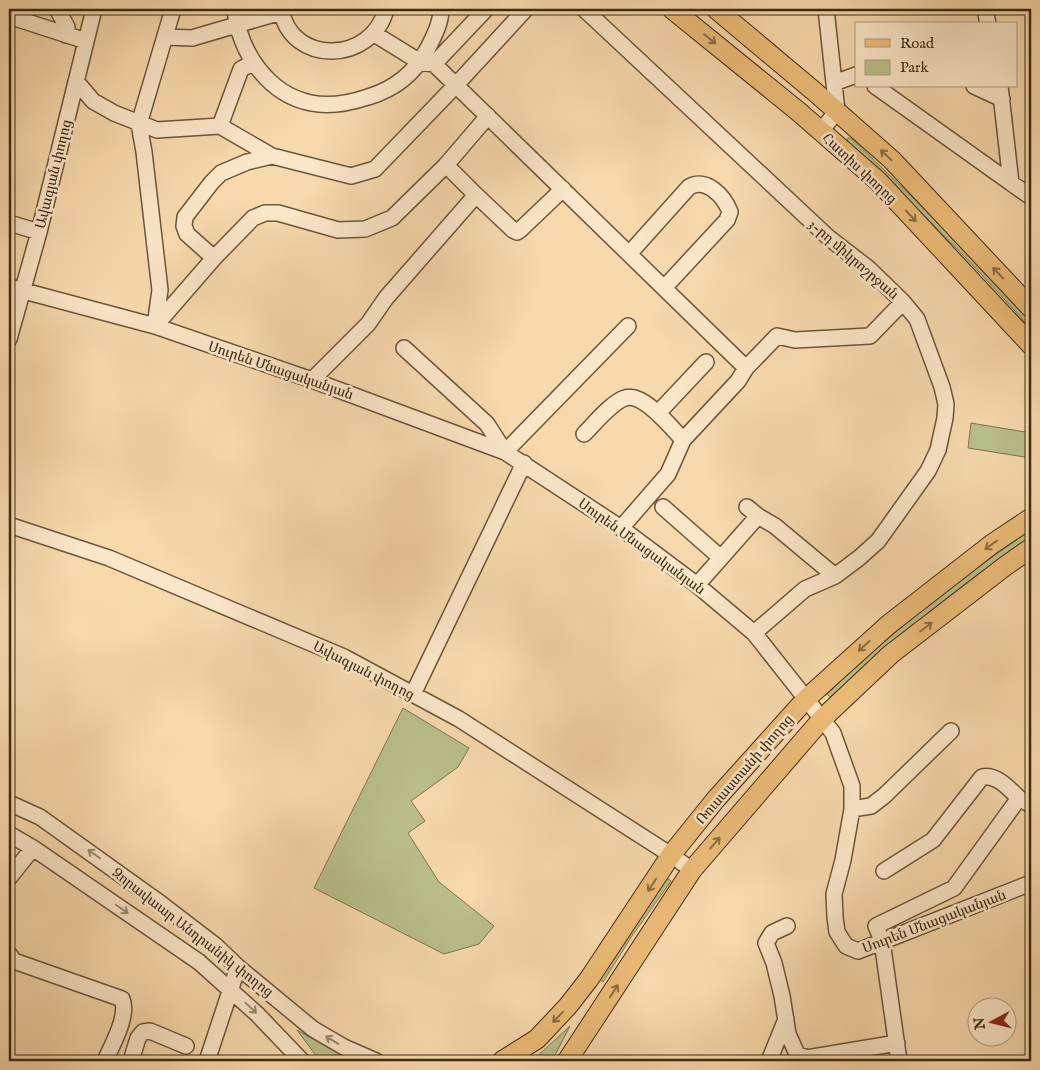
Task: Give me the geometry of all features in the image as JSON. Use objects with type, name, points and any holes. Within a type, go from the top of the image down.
[{"type":"main road","name":"Հատիս փողոց","points":[[672,9],[821,131],[878,181],[1031,345]]},
{"type":"main road","name":"Հատիս փողոց","points":[[716,9],[892,160],[1031,308]]},
{"type":"main road","name":"Ռուսաստանի փողոց","points":[[502,1061],[537,1039],[568,1006],[589,979],[671,855],[716,799],[806,699],[888,625],[992,544],[1031,518]]},
{"type":"main road","name":"Ռուսաստանի փողոց","points":[[567,1061],[692,870],[822,719],[891,654],[1004,566],[1031,548]]},
{"type":"street","points":[[57,9],[67,26],[66,34]]},
{"type":"street","name":"Ավագյան փողոց","points":[[9,339],[15,289],[39,232],[94,9]]},
{"type":"street","points":[[155,326],[160,290],[139,124],[173,9]]},
{"type":"street","points":[[234,9],[236,26],[252,63],[270,81],[288,95],[311,103],[333,105],[355,102],[392,87],[427,63],[486,9]]},
{"type":"street","points":[[165,37],[192,38],[236,26],[281,10],[289,28],[297,38],[317,50],[328,52],[349,49],[360,44],[380,24],[386,9]]},
{"type":"street","points":[[427,63],[441,16],[441,9]]},
{"type":"street","name":"3-րդ միկրոշրջան","points":[[584,9],[829,238],[868,268],[903,302],[917,319],[942,387],[946,404],[938,450],[928,471],[878,540],[859,558],[835,576],[804,589],[754,633]]},
{"type":"street","points":[[821,131],[837,111],[826,9]]},
{"type":"street","points":[[985,9],[988,22]]},
{"type":"street","points":[[76,80],[93,101],[114,114],[156,130],[220,126],[272,156],[351,176],[375,169],[524,11]]},
{"type":"street","points":[[9,16],[86,41]]},
{"type":"street","points":[[372,34],[427,63],[456,85],[746,368]]},
{"type":"street","points":[[220,126],[241,69],[252,63]]},
{"type":"street","points":[[834,83],[855,75]]},
{"type":"street","points":[[878,88],[1031,197]]},
{"type":"street","points":[[983,88],[1001,92],[1011,183]]},
{"type":"street","points":[[155,326],[214,258],[253,218],[265,213],[278,213],[338,230],[365,229],[392,218],[446,166],[488,116]]},
{"type":"street","points":[[214,258],[187,234],[184,226],[185,217],[221,173],[247,162],[272,156]]},
{"type":"street","points":[[446,166],[517,232],[564,189]]},
{"type":"street","points":[[629,254],[689,187],[694,183],[709,186],[728,206],[730,212],[727,220],[664,288]]},
{"type":"street","points":[[312,380],[368,324],[386,298],[476,195]]},
{"type":"street","points":[[9,224],[39,232]]},
{"type":"street","name":"Սուրեն Մնացականյան","points":[[15,289],[155,326],[312,380],[505,452],[621,528],[697,585],[754,633],[833,733],[852,786],[852,809],[843,860],[834,894],[837,932],[846,946],[858,951],[1031,883]]},
{"type":"street","points":[[621,528],[668,474],[683,440],[738,381],[746,368],[777,336],[795,340],[870,336],[903,302]]},
{"type":"street","points":[[404,348],[487,424],[505,452],[628,326]]},
{"type":"street","points":[[658,413],[706,362]]},
{"type":"street","points":[[584,434],[619,401],[627,397],[637,398],[658,413],[683,440]]},
{"type":"street","points":[[413,694],[524,463]]},
{"type":"street","points":[[663,507],[721,558]]},
{"type":"street","points":[[697,585],[721,558],[752,511],[774,526],[835,576]]},
{"type":"street","name":"Ավագյան փողոց","points":[[9,525],[109,558],[335,653],[459,720],[692,870]]},
{"type":"street","points":[[852,809],[871,806],[884,796],[951,731]]},
{"type":"street","points":[[884,871],[933,840],[982,777],[996,778],[1025,801],[954,888],[876,926],[882,941],[899,1061]]},
{"type":"street","name":"Զորավաար Անդրանիկ փողոց","points":[[9,803],[40,817],[104,862],[201,935],[313,1029],[344,1047],[376,1061]]},
{"type":"street","name":"Զորավաար Անդրանիկ փողոց","points":[[9,834],[33,848],[199,962],[231,989],[302,1061]]},
{"type":"street","points":[[9,878],[33,848]]},
{"type":"street","points":[[787,926],[772,933],[766,943],[774,963],[788,1034],[797,1054],[807,1058],[897,1043]]},
{"type":"street","points":[[9,954],[14,962],[122,1000],[124,1014],[105,1061]]},
{"type":"street","points":[[207,1061],[238,967]]},
{"type":"street","points":[[769,1061],[786,1019]]},
{"type":"street","points":[[131,1061],[138,1038],[143,1032],[150,1031],[186,1046]]},
{"type":"green space","points":[[848,138],[851,138],[874,160],[965,251],[1031,322],[1031,329],[987,280],[895,186],[847,141]]},
{"type":"green space","points":[[971,423],[1031,433],[1031,458],[968,448]]},
{"type":"green space","points":[[1031,530],[1031,537],[978,574],[928,613],[830,697],[827,694],[926,607]]},
{"type":"green space","points":[[403,708],[469,748],[458,767],[411,801],[425,821],[408,833],[439,882],[494,926],[479,944],[444,954],[314,888]]},
{"type":"green space","points":[[667,878],[671,881],[632,936],[603,982],[598,979]]},
{"type":"green space","points":[[570,1026],[552,1061],[532,1061]]},
{"type":"green space","points":[[297,1030],[352,1061],[320,1061]]}]
